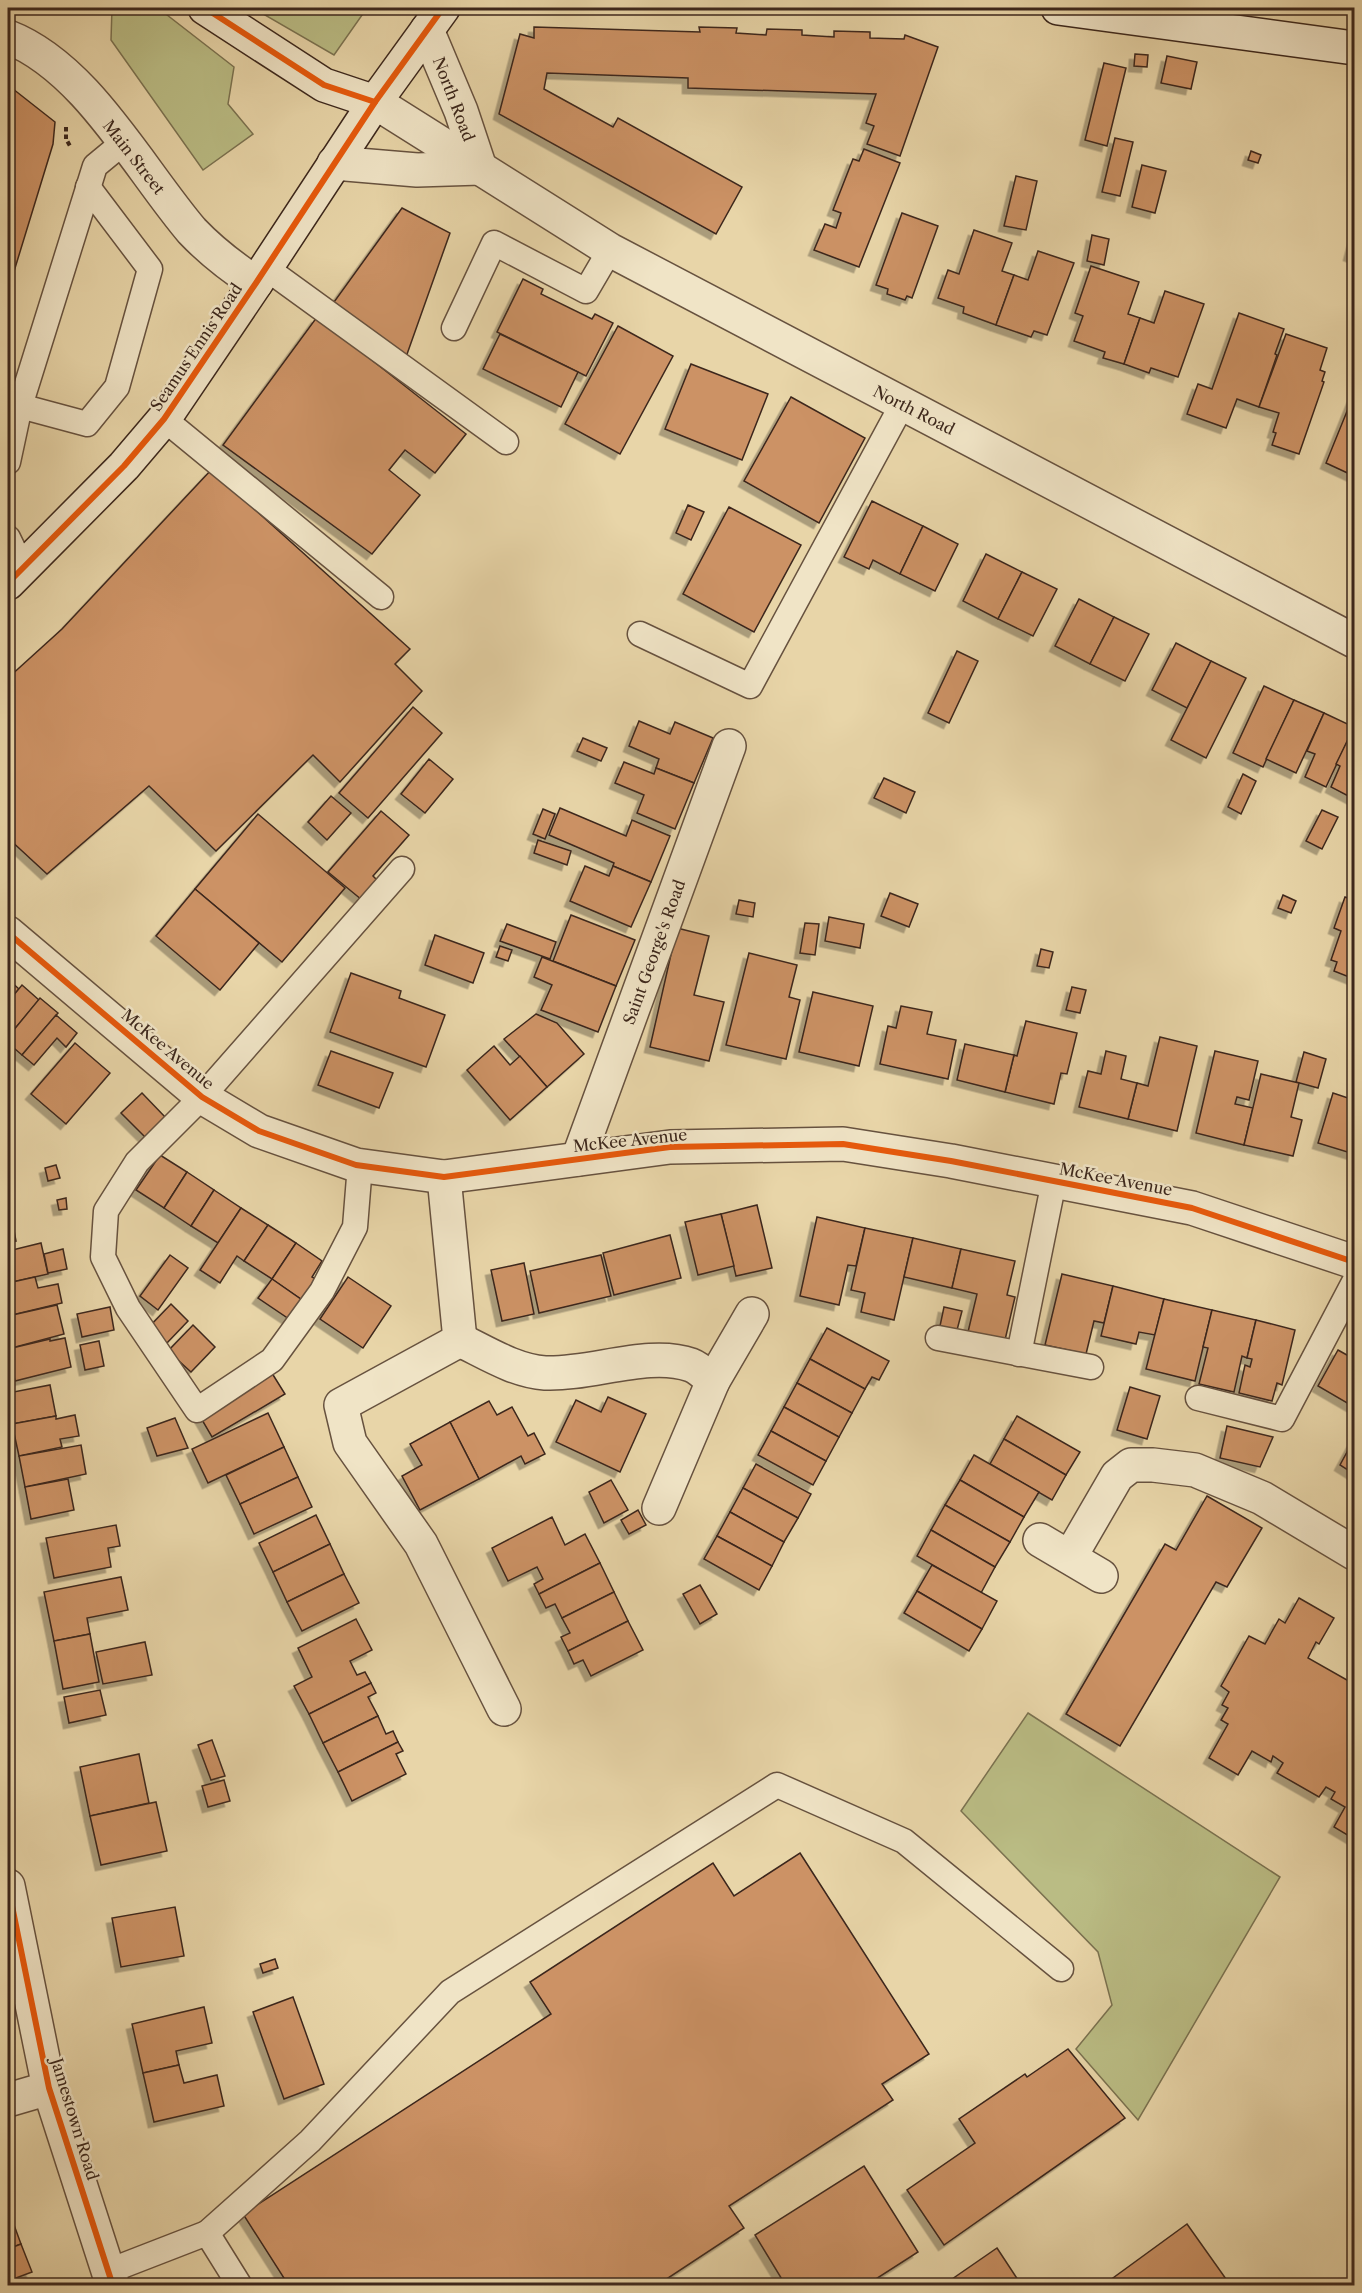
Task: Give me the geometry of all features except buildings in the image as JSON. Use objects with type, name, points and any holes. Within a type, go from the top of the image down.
[{"type":"street","name":"North Road","points":[[205,8],[324,84],[375,102],[610,250],[1354,641]]},
{"type":"street","points":[[1058,8],[1354,48]]},
{"type":"street","name":"North Road","points":[[435,19],[460,111],[480,168]]},
{"type":"street","name":"Seamus Ennis Road","points":[[15,576],[124,466],[164,418],[375,102],[435,19]]},
{"type":"street","name":"Main Street","points":[[8,37],[51,62],[77,86],[194,232],[234,268],[261,275]]},
{"type":"street","points":[[334,163],[417,170],[480,168]]},
{"type":"street","name":"Saint George's Road","points":[[578,1159],[729,746]]},
{"type":"street","name":"McKee Avenue","points":[[8,933],[202,1096],[260,1131],[360,1165],[444,1177],[670,1147],[843,1144],[951,1161],[1192,1208],[1354,1263]]},
{"type":"street","points":[[444,1177],[460,1340]]},
{"type":"street","points":[[659,1508],[713,1382],[752,1314]]},
{"type":"street","points":[[460,1340],[517,1367],[544,1372],[580,1372],[659,1360],[693,1365],[713,1382]]},
{"type":"street","points":[[460,1340],[341,1405],[350,1443],[421,1544],[504,1709]]},
{"type":"street","points":[[1070,1557],[1117,1476],[1131,1465],[1195,1470],[1262,1498],[1354,1553]]},
{"type":"street","points":[[1040,1540],[1101,1576]]},
{"type":"street","name":"Jamestown Road","points":[[8,1886],[49,2088],[111,2278]]},
{"type":"street","points":[[8,2100],[49,2088]]},
{"type":"lane","points":[[8,462],[20,406],[94,166],[124,142]]},
{"type":"lane","points":[[20,406],[87,424],[117,387],[150,269],[88,187]]},
{"type":"lane","points":[[454,328],[494,243],[586,291],[610,250]]},
{"type":"lane","points":[[261,275],[506,442]]},
{"type":"lane","points":[[640,634],[750,686],[903,403]]},
{"type":"lane","points":[[164,418],[381,597]]},
{"type":"lane","points":[[8,538],[15,576]]},
{"type":"lane","points":[[360,1165],[355,1227],[322,1292],[272,1360],[197,1410],[128,1308],[103,1257],[106,1211],[137,1162],[202,1096],[402,869]]},
{"type":"lane","points":[[1019,1353],[1053,1181]]},
{"type":"lane","points":[[1198,1398],[1282,1419],[1354,1282]]},
{"type":"lane","points":[[938,1338],[1091,1367]]},
{"type":"lane","points":[[111,2278],[207,2232],[310,2141],[450,1992],[777,1785],[904,1841],[1061,1969]]},
{"type":"lane","points":[[207,2232],[240,2286]]},
{"type":"green space","points":[[112,8],[158,8],[234,67],[228,104],[253,134],[203,170],[111,40]]},
{"type":"green space","points":[[253,8],[367,8],[334,55]]},
{"type":"green space","points":[[1028,1713],[1280,1877],[1138,2120],[1076,2049],[1112,2005],[1098,1952],[961,1811]]},
{"type":"cycle path","points":[[205,8],[324,85],[375,102]]},
{"type":"cycle path","points":[[8,583],[124,466],[164,419],[375,102],[443,8]]},
{"type":"cycle path","points":[[8,933],[202,1097],[259,1131],[356,1165],[444,1177],[670,1147],[843,1144],[951,1161],[1192,1208],[1354,1262]]},
{"type":"cycle path","points":[[8,1886],[49,2088],[113,2286]]}]
